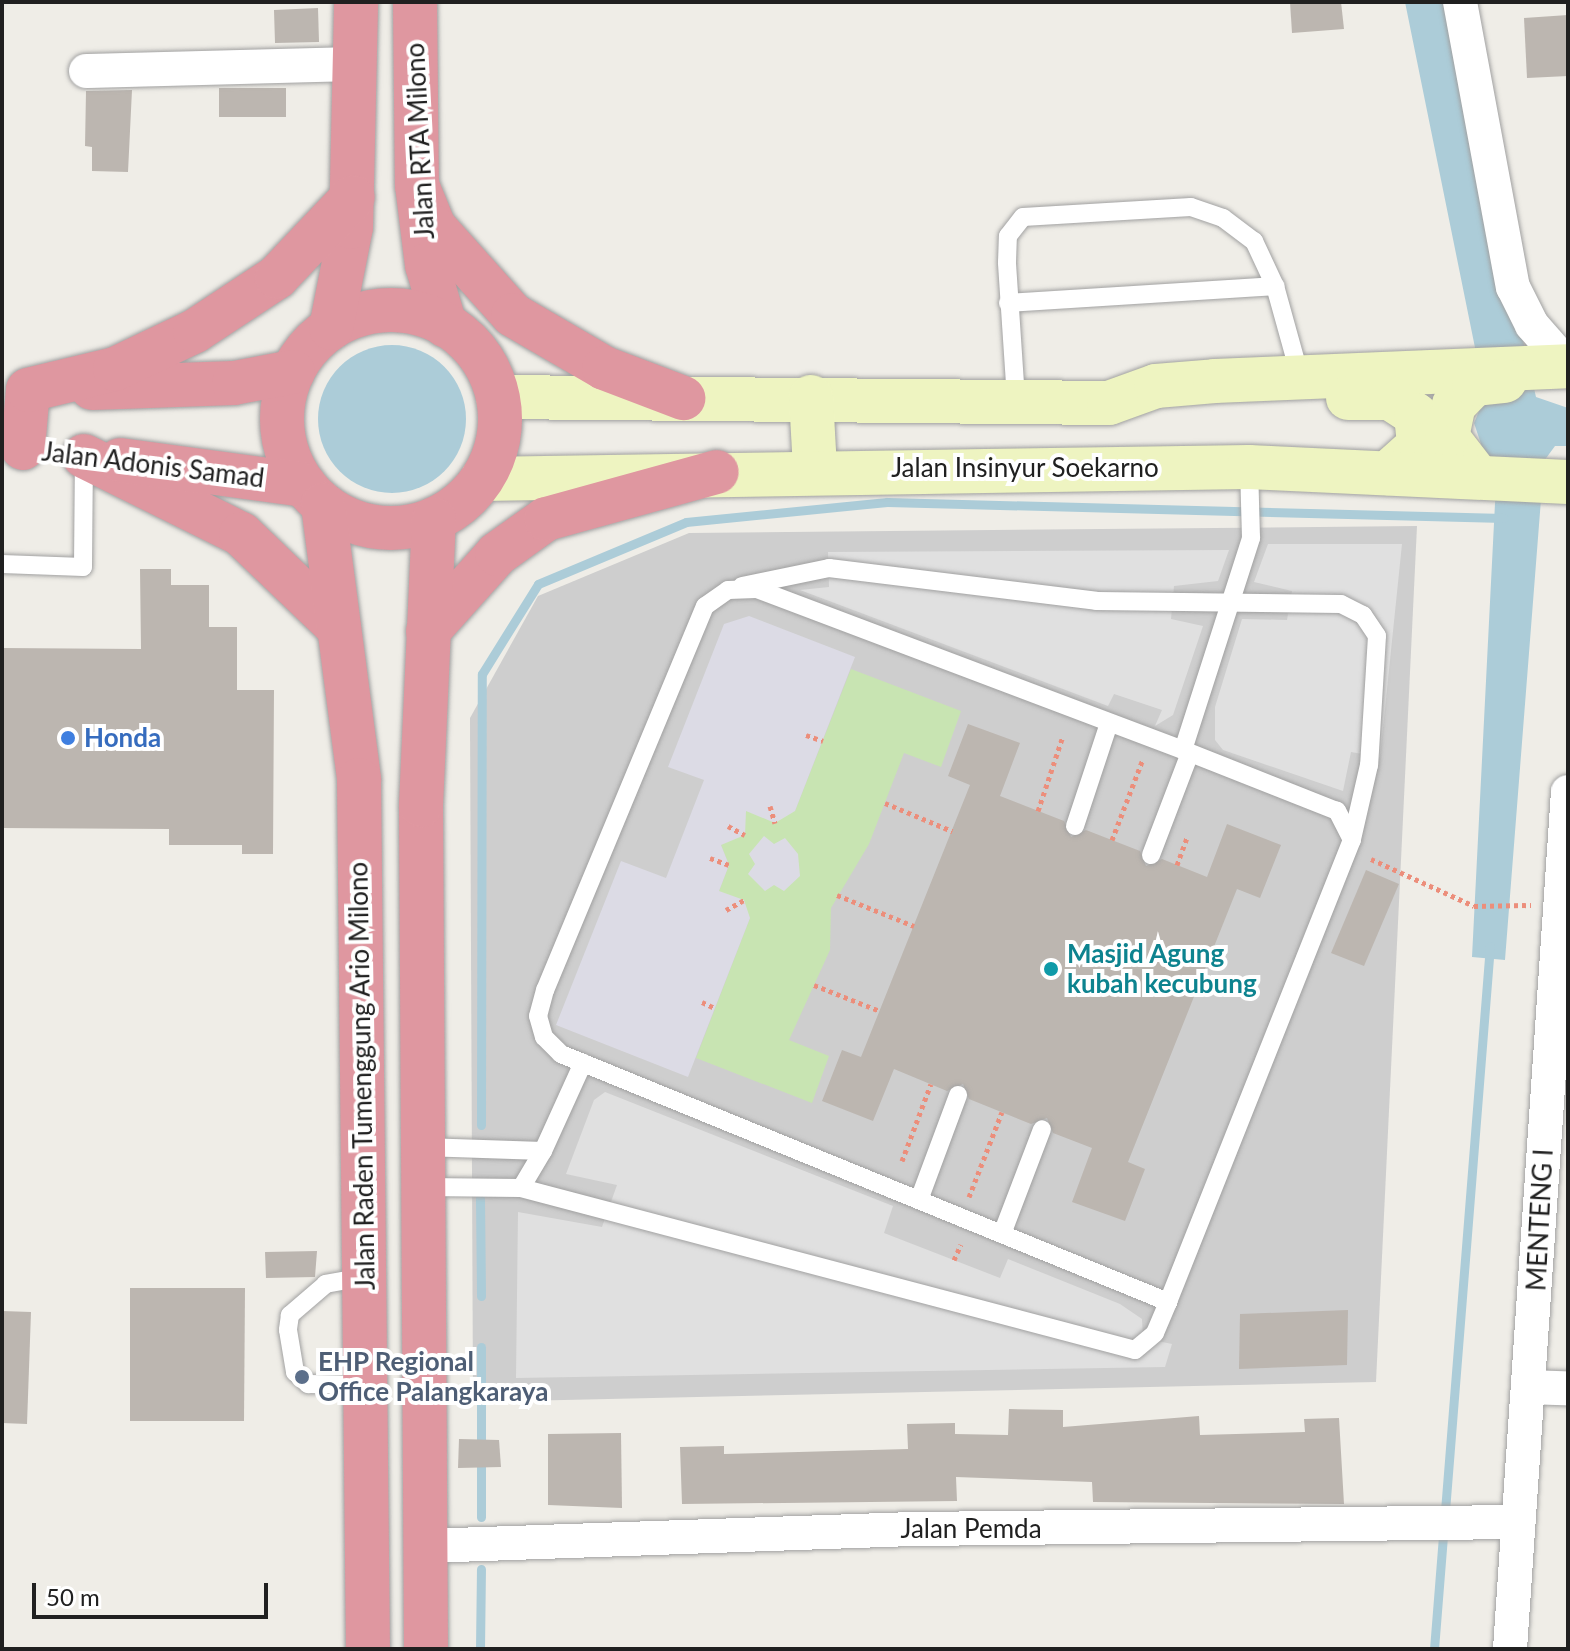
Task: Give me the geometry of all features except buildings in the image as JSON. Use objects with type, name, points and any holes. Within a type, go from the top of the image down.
[{"type":"highway","points":[[331,328],[388,311],[445,325],[473,348],[498,397],[498,440],[482,479],[434,519],[377,527],[314,495],[282,431],[293,372],[331,328],[353,197],[356,2]]},
{"type":"highway","name":"Jalan RTA Milono","points":[[415,2],[417,185],[427,265],[445,325]]},
{"type":"highway","points":[[417,185],[434,227],[513,315],[604,368],[683,398]]},
{"type":"highway","points":[[15,390],[115,369],[195,331],[277,277],[353,197]]},
{"type":"highway","points":[[15,390],[234,383],[293,372]]},
{"type":"highway","points":[[13,448],[15,390]]},
{"type":"highway","name":"Jalan Adonis Samad","points":[[13,448],[84,456],[314,495]]},
{"type":"highway","points":[[84,456],[241,534],[339,628]]},
{"type":"highway","points":[[428,631],[497,554],[546,519],[717,472]]},
{"type":"highway","name":"Jalan Raden Tumenggung Ario Milono","points":[[314,495],[339,628],[359,780],[368,1649]]},
{"type":"highway","points":[[426,1649],[421,805],[434,519]]},
{"type":"street","points":[[1109,403],[1156,386],[1300,376],[1452,376],[1549,370],[1513,287],[1460,2]]},
{"type":"street","points":[[86,71],[356,64]]},
{"type":"street","points":[[1452,376],[1462,391],[1447,437],[1463,466],[1491,480]]},
{"type":"street","points":[[498,397],[1016,399],[1109,403],[1390,398],[1416,415],[1420,432],[1412,457],[1388,473]]},
{"type":"street","points":[[811,397],[815,469]]},
{"type":"street","name":"Jalan Insinyur Soekarno","points":[[482,479],[815,469],[1249,478],[1388,473],[1556,482]]},
{"type":"street","name":"MENTENG I","points":[[1510,1649],[1568,792]]},
{"type":"street","points":[[1530,1387],[1568,1388]]},
{"type":"street","name":"Jalan Pemda","points":[[426,1546],[917,1529],[1517,1522]]},
{"type":"lane","points":[[1016,399],[1008,303],[1008,236],[1023,217],[1191,207],[1223,218],[1254,241],[1275,286],[1300,376]]},
{"type":"lane","points":[[1008,303],[1275,286]]},
{"type":"lane","points":[[2,564],[83,567],[84,456]]},
{"type":"lane","points":[[1151,855],[1186,752],[1230,603],[1250,520],[1249,478]]},
{"type":"lane","points":[[423,1167],[521,1188],[1135,1350],[1155,1333],[1168,1302],[1350,844],[1369,765],[1377,636],[1363,615],[1341,604],[1096,601],[829,568],[728,590],[705,606],[545,990],[538,1016],[544,1037],[583,1063],[1168,1302]]},
{"type":"lane","points":[[728,590],[756,589],[1337,811],[1350,844]]},
{"type":"lane","points":[[1075,826],[1109,723]]},
{"type":"lane","points":[[521,1188],[543,1151],[583,1063]]},
{"type":"lane","points":[[919,1200],[958,1095]]},
{"type":"lane","points":[[1002,1234],[1042,1129]]},
{"type":"lane","points":[[423,1167],[543,1151]]},
{"type":"lane","points":[[364,1277],[318,1290],[290,1315],[288,1330],[295,1372],[308,1384],[366,1385]]},
{"type":"path","points":[[806,735],[823,741]]},
{"type":"path","points":[[1038,811],[1063,736]]},
{"type":"path","points":[[1112,840],[1141,765]]},
{"type":"path","points":[[885,803],[952,831]]},
{"type":"path","points":[[770,806],[775,823]]},
{"type":"path","points":[[728,826],[745,835]]},
{"type":"path","points":[[1350,844],[1474,906],[1508,906]]},
{"type":"path","points":[[710,858],[729,865]]},
{"type":"path","points":[[837,895],[914,926]]},
{"type":"path","points":[[726,910],[744,900]]},
{"type":"path","points":[[814,985],[880,1011]]},
{"type":"path","points":[[702,1002],[715,1008]]},
{"type":"path","points":[[902,1161],[931,1084]]},
{"type":"path","points":[[973,1189],[1002,1112]]},
{"type":"shaded area","points":[[1417,526],[1376,1382],[473,1402],[470,718],[538,596],[689,533]]},
{"type":"shaded area","points":[[1268,544],[1402,544],[1380,757],[1351,752],[1343,791],[1223,750],[1215,740],[1215,707],[1242,619],[1287,620],[1292,591],[1254,582]]},
{"type":"shaded area","points":[[1229,550],[1218,581],[1174,586],[1171,619],[1203,626],[1173,715],[1155,726],[1162,710],[1114,694],[1108,706],[800,590],[829,587],[828,552]]},
{"type":"shaded area","points":[[749,616],[855,657],[795,811],[775,823],[746,811],[745,835],[721,845],[729,865],[719,891],[744,900],[750,918],[688,1077],[556,1025],[621,861],[666,878],[704,780],[668,767],[724,624]]},
{"type":"shaded area","points":[[764,836],[774,844],[785,838],[798,854],[800,876],[784,891],[774,885],[765,891],[748,874],[755,864],[749,854]]},
{"type":"shaded area","points":[[605,1092],[893,1206],[884,1233],[1000,1278],[1008,1259],[1120,1304],[1142,1319],[1143,1338],[1172,1344],[1165,1367],[516,1378],[518,1212],[602,1227],[617,1185],[566,1174],[594,1100]]},
{"type":"green space","points":[[851,669],[961,711],[941,767],[904,753],[869,844],[831,908],[830,950],[789,1040],[829,1056],[812,1103],[696,1058],[750,918],[719,891],[729,865],[721,845],[745,811],[795,811]]},
{"type":"water","points":[[1405,2],[1445,2],[1536,397],[1568,408],[1568,446],[1555,446],[1544,461],[1505,960],[1472,957],[1497,464],[1484,453],[1474,423],[1485,397]]},
{"type":"water","points":[[392,345],[420,350],[445,366],[461,391],[466,419],[461,447],[445,472],[420,488],[392,493],[364,488],[339,472],[323,447],[318,419],[323,391],[339,366],[364,350]]},
{"type":"waterway","points":[[481,1125],[482,674],[538,584],[686,522],[887,502],[1504,518]]},
{"type":"waterway","points":[[1434,1649],[1490,946]]},
{"type":"waterway","points":[[480,1198],[481,1296]]},
{"type":"waterway","points":[[481,1347],[481,1517]]},
{"type":"waterway","points":[[480,1649],[481,1569]]},
{"type":"place","name":"Honda","points":[[68,738]]},
{"type":"place","name":"Masjid Agung kubah kecubung","points":[[1051,969]]},
{"type":"place","name":"EHP Regional Office Palangkaraya","points":[[302,1377]]}]
